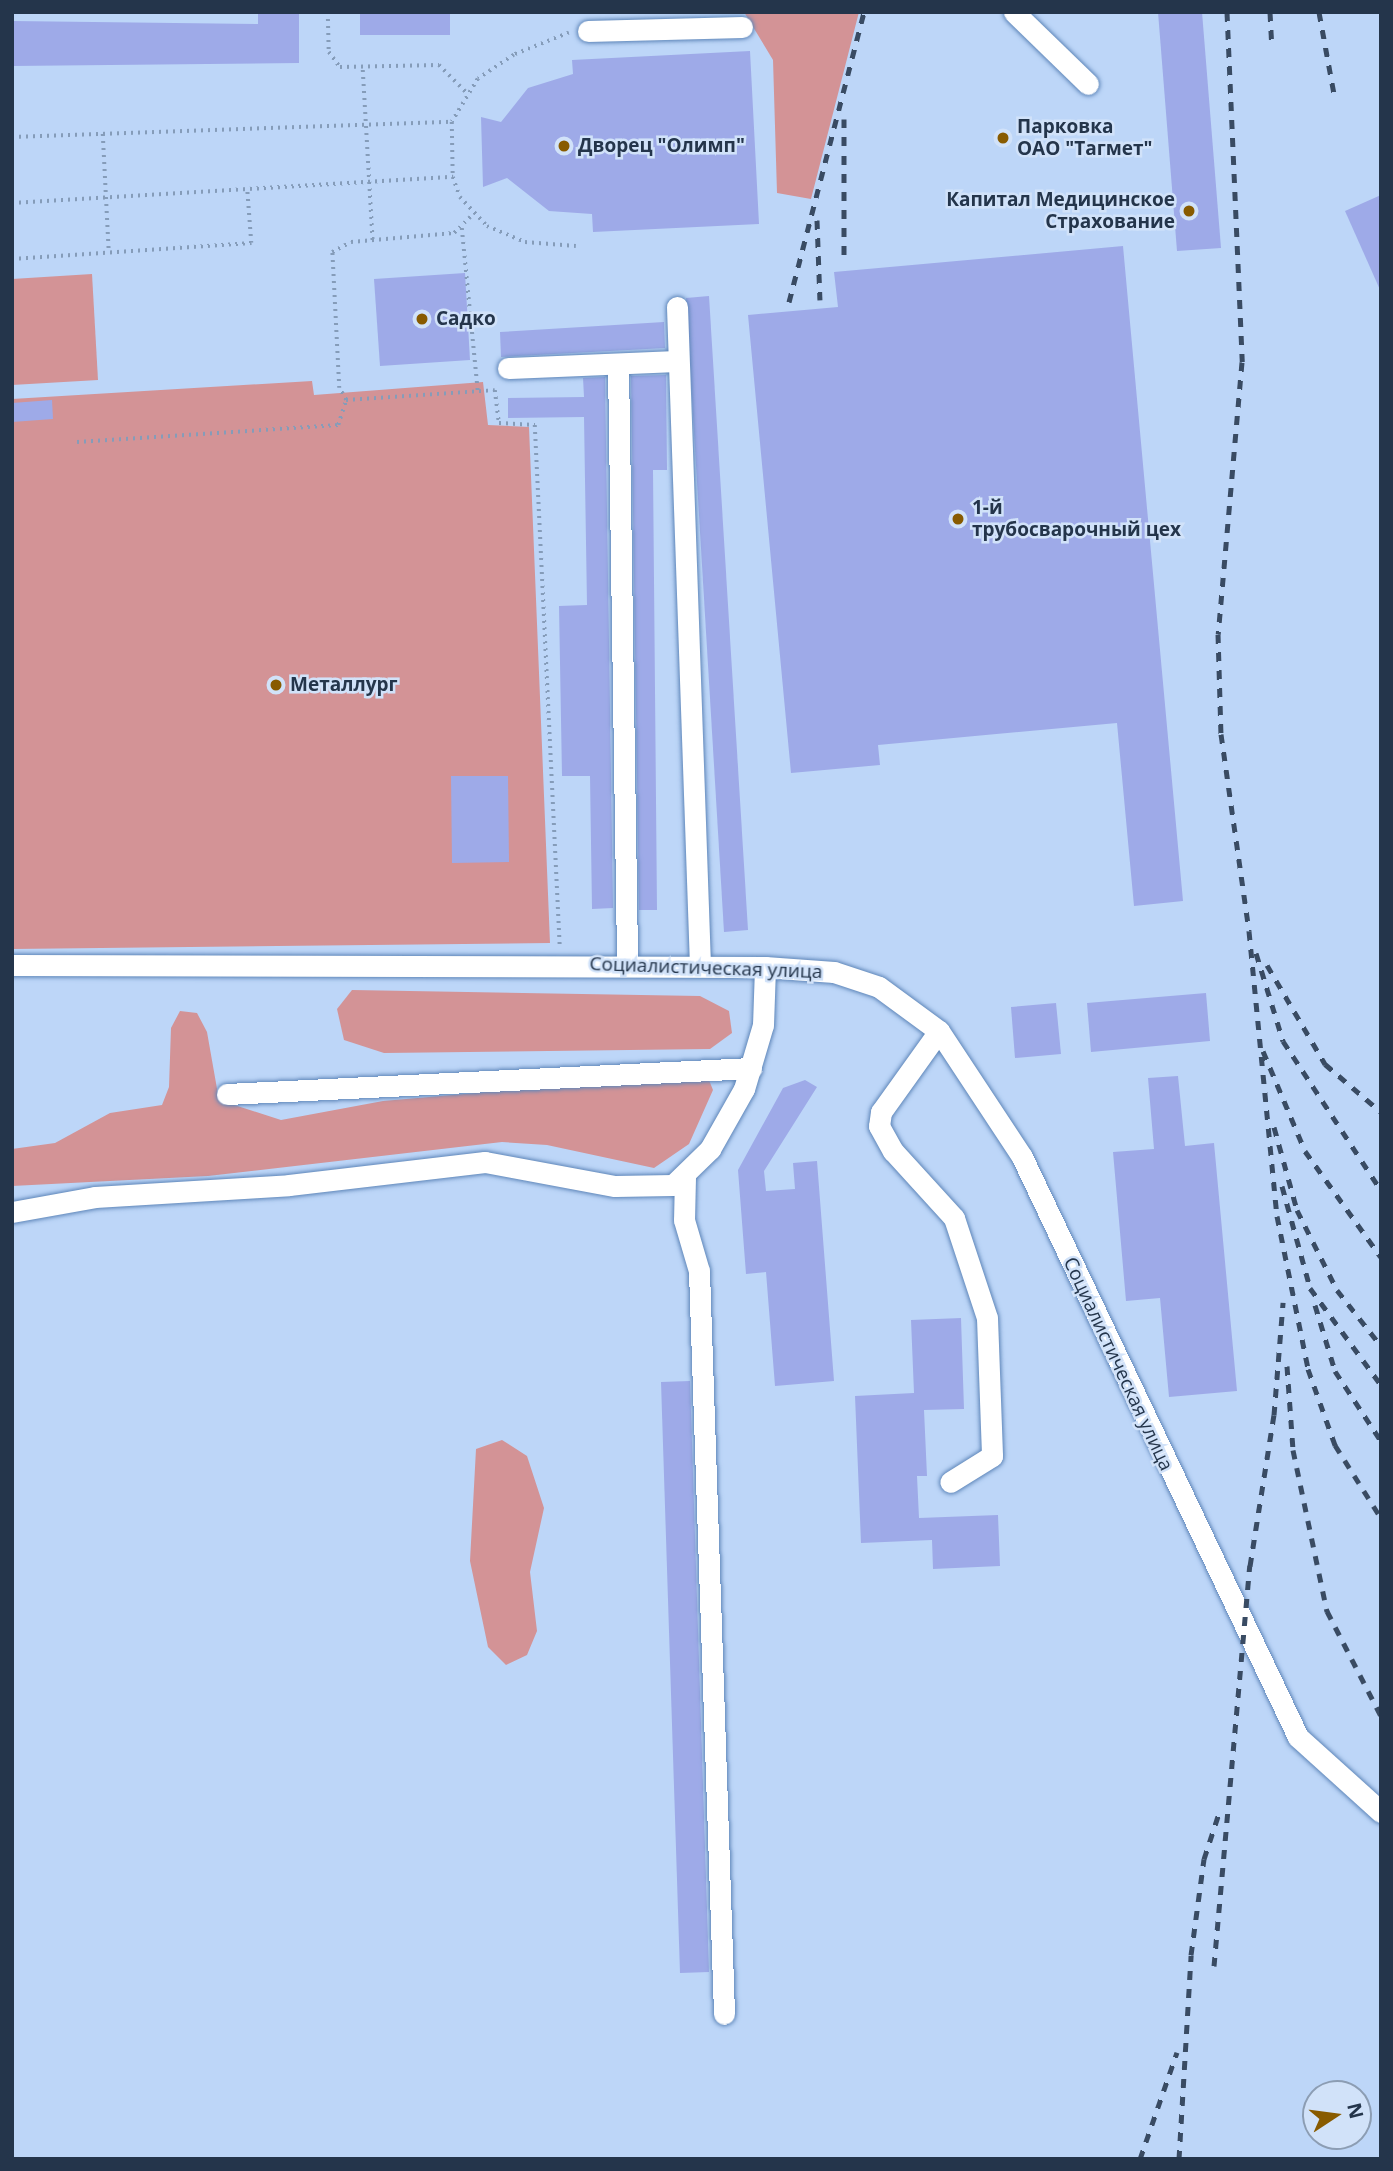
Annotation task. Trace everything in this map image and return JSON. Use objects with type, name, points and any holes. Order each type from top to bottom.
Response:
[{"type":"street","points":[[1014,12],[1088,84]]},
{"type":"street","points":[[588,31],[652,21],[743,27]]},
{"type":"street","points":[[677,307],[700,966]]},
{"type":"street","points":[[508,368],[678,361]]},
{"type":"street","points":[[618,364],[626,960]]},
{"type":"street","name":"Социалистическая улица","points":[[12,965],[561,964],[765,967],[858,977],[939,1031],[1022,1157],[1298,1737],[1381,1812]]},
{"type":"street","points":[[12,1212],[95,1197],[289,1185],[485,1162],[649,1189],[685,1177],[710,1149],[751,1068],[762,1025],[765,967]]},
{"type":"street","points":[[939,1031],[881,1112],[879,1126],[954,1218],[987,1318],[992,1456],[950,1482]]},
{"type":"street","points":[[227,1094],[751,1068]]},
{"type":"street","points":[[685,1177],[684,1220],[699,1271],[724,2014]]},
{"type":"path","points":[[328,12],[332,60],[363,70],[447,66],[467,93]]},
{"type":"path","points":[[576,246],[526,242],[473,214],[453,177],[452,122],[467,93],[514,55],[588,31]]},
{"type":"path","points":[[363,70],[373,242]]},
{"type":"path","points":[[12,137],[452,122]]},
{"type":"path","points":[[103,134],[109,253]]},
{"type":"path","points":[[12,203],[453,177]]},
{"type":"path","points":[[12,259],[251,243],[247,190]]},
{"type":"path","points":[[77,442],[338,425],[346,400],[340,387],[332,252],[373,242],[462,228],[473,214]]},
{"type":"path","points":[[462,228],[478,391]]},
{"type":"path","points":[[346,400],[495,390],[499,423],[535,425],[561,964]]},
{"type":"shaded area","points":[[744,12],[859,12],[811,199],[777,193],[773,60]]},
{"type":"shaded area","points":[[92,274],[98,380],[12,385],[12,279]]},
{"type":"shaded area","name":"Металлург","points":[[312,381],[314,395],[483,382],[488,425],[529,427],[550,943],[12,949],[12,399]]},
{"type":"shaded area","points":[[352,990],[700,996],[729,1011],[732,1033],[710,1049],[384,1053],[344,1040],[337,1009]]},
{"type":"shaded area","points":[[180,1011],[197,1013],[207,1032],[219,1100],[281,1120],[383,1101],[616,1081],[709,1080],[713,1090],[689,1144],[654,1168],[547,1145],[502,1142],[208,1176],[12,1186],[12,1149],[55,1143],[110,1113],[162,1105],[169,1087],[171,1028]]},
{"type":"shaded area","points":[[502,1440],[527,1456],[544,1508],[530,1572],[537,1631],[527,1655],[506,1665],[488,1647],[470,1561],[476,1449]]},
{"type":"building","points":[[258,12],[299,12],[299,63],[12,66],[12,21],[258,24]]},
{"type":"building","points":[[360,12],[450,12],[450,35],[360,35]]},
{"type":"building","points":[[1158,12],[1202,12],[1221,248],[1177,251]]},
{"type":"building","name":"Дворец \"Олимп\"","points":[[750,51],[759,224],[593,232],[592,214],[549,211],[507,178],[483,187],[481,117],[501,122],[528,88],[573,74],[572,60]]},
{"type":"building","points":[[1381,195],[1381,292],[1345,211]]},
{"type":"building","name":"1-й трубосварочный цех","points":[[1123,246],[1183,901],[1134,906],[1117,723],[878,745],[880,765],[791,773],[748,315],[838,307],[834,272]]},
{"type":"building","name":"Садко","points":[[465,273],[470,360],[380,366],[374,279]]},
{"type":"building","points":[[709,296],[748,930],[724,932],[686,298]]},
{"type":"building","points":[[664,322],[665,348],[501,357],[500,332]]},
{"type":"building","points":[[666,375],[667,470],[653,470],[657,910],[639,910],[631,376]]},
{"type":"building","points":[[605,377],[613,908],[592,909],[590,776],[562,776],[559,606],[587,605],[584,417],[508,418],[508,398],[584,397],[583,378]]},
{"type":"building","points":[[52,400],[53,419],[12,422],[12,403]]},
{"type":"building","points":[[451,776],[508,776],[509,862],[452,863]]},
{"type":"building","points":[[1206,993],[1210,1041],[1091,1052],[1087,1003]]},
{"type":"building","points":[[1056,1003],[1061,1054],[1015,1058],[1011,1007]]},
{"type":"building","points":[[1178,1076],[1185,1146],[1214,1143],[1237,1391],[1169,1397],[1160,1298],[1126,1301],[1113,1152],[1154,1149],[1148,1078]]},
{"type":"building","points":[[805,1080],[817,1087],[764,1171],[766,1191],[795,1189],[793,1163],[817,1161],[834,1381],[775,1386],[766,1272],[746,1274],[738,1170],[783,1088]]},
{"type":"building","points":[[961,1318],[964,1409],[924,1410],[927,1476],[917,1476],[919,1518],[998,1515],[1000,1566],[933,1569],[932,1540],[861,1543],[855,1396],[914,1393],[911,1320]]},
{"type":"building","points":[[690,1381],[709,1972],[680,1973],[661,1382]]},
{"type":"railway","points":[[789,302],[864,12]]},
{"type":"railway","points":[[1227,12],[1242,362],[1218,634],[1221,734],[1249,931],[1277,1216],[1308,1369],[1335,1445],[1381,1518]]},
{"type":"railway","points":[[1270,12],[1272,45]]},
{"type":"railway","points":[[1319,12],[1334,94]]},
{"type":"railway","points":[[844,119],[844,259]]},
{"type":"railway","points":[[817,220],[820,300]]},
{"type":"railway","points":[[1256,953],[1283,1041],[1381,1190]]},
{"type":"railway","points":[[1267,965],[1325,1064],[1381,1112]]},
{"type":"railway","points":[[1263,1051],[1305,1151],[1381,1257]]},
{"type":"railway","points":[[1274,1127],[1297,1210],[1337,1290],[1381,1346]]},
{"type":"railway","points":[[1282,1186],[1310,1288],[1381,1385]]},
{"type":"railway","points":[[1214,1966],[1250,1566],[1274,1415],[1283,1302]]},
{"type":"railway","points":[[1315,1305],[1335,1371],[1381,1441]]},
{"type":"railway","points":[[1287,1366],[1293,1450],[1327,1611],[1381,1716]]},
{"type":"railway","points":[[1179,2159],[1191,1955],[1204,1859],[1219,1813]]},
{"type":"railway","points":[[1140,2159],[1177,2052]]},
{"type":"place","name":"Парковка ОАО \"Тагмет\"","points":[[1003,138]]},
{"type":"place","name":"Дворец \"Олимп\"","points":[[564,146]]},
{"type":"place","name":"Капитал Медицинское Страхование","points":[[1189,211]]},
{"type":"place","name":"Садко","points":[[422,319]]},
{"type":"place","name":"1-й трубосварочный цех","points":[[958,519]]},
{"type":"place","name":"Металлург","points":[[276,685]]}]
